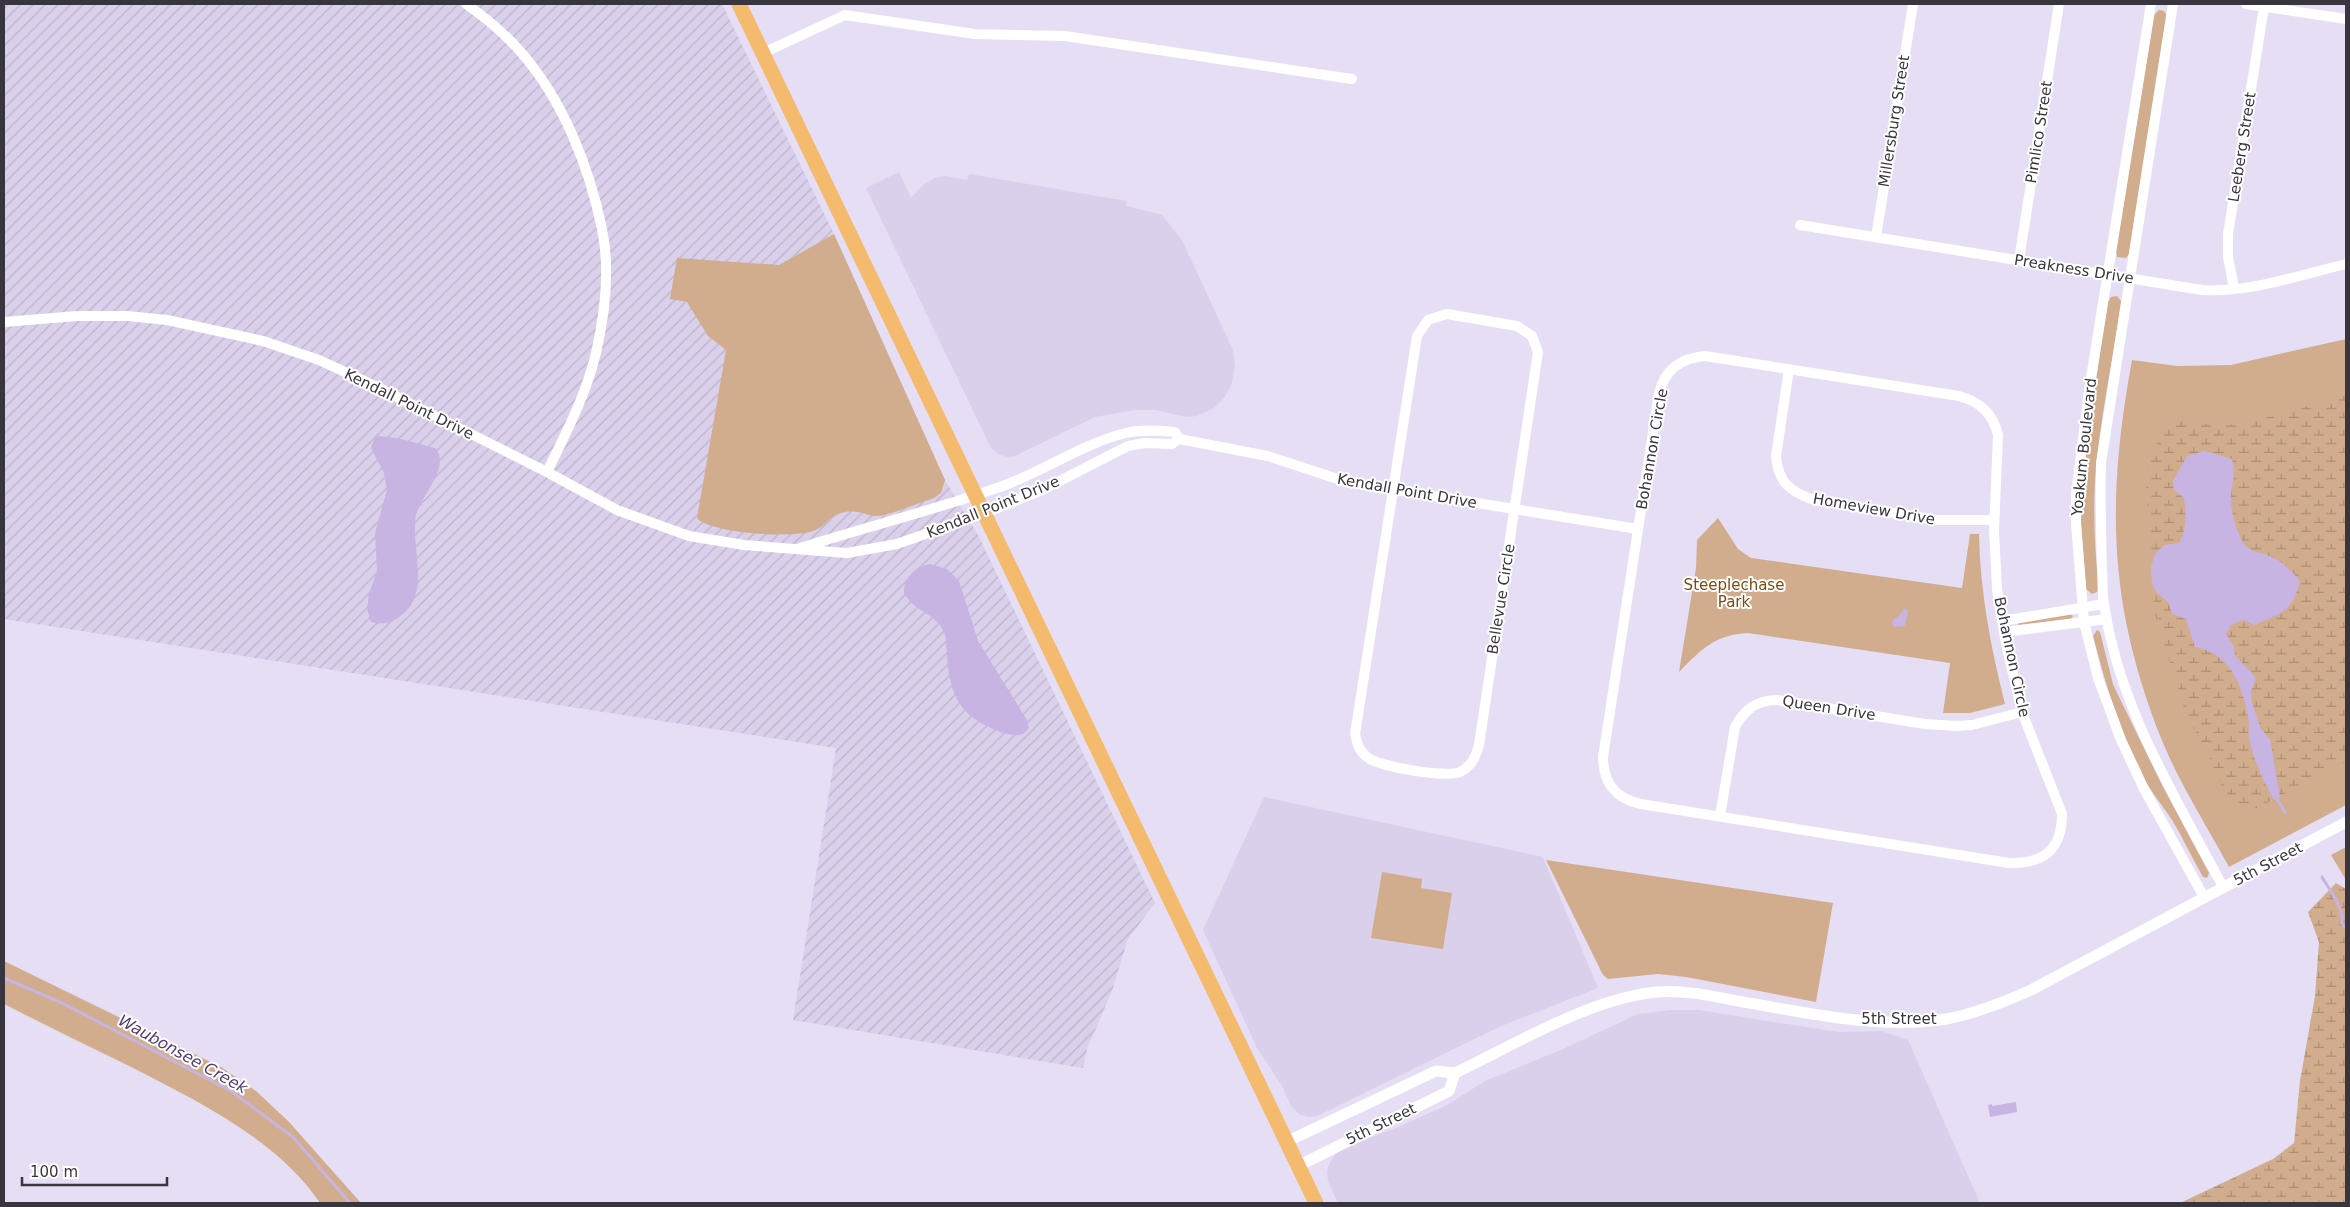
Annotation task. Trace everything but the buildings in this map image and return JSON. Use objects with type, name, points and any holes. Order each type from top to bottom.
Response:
[{"type":"main road","points":[[739,4],[1316,1203]]},
{"type":"street","points":[[466,4],[492,23],[515,46],[545,84],[571,131],[588,180],[602,230],[606,274],[596,353],[580,405],[547,472]]},
{"type":"street","name":"Millersburg Street","points":[[1876,237],[1913,4]]},
{"type":"street","name":"Pimlico Street","points":[[2019,260],[2059,4]]},
{"type":"street","name":"Yoakum Boulevard","points":[[2151,4],[2107,274],[2076,494],[2082,608],[2098,678],[2120,740],[2204,897]]},
{"type":"street","name":"Yoakum Boulevard","points":[[2173,4],[2101,463],[2100,521],[2104,604],[2118,669],[2139,726],[2160,773],[2223,887]]},
{"type":"street","points":[[2246,4],[2346,20]]},
{"type":"street","name":"Leeberg Street","points":[[2234,288],[2228,258],[2228,234],[2264,7]]},
{"type":"street","points":[[763,53],[845,15],[975,34],[1065,36],[1352,79]]},
{"type":"street","name":"Preakness Drive","points":[[1800,225],[2202,290],[2234,288],[2346,264]]},
{"type":"street","name":"Bellevue Circle","points":[[1447,314],[1517,326],[1526,331],[1536,344],[1537,361],[1477,753],[1470,765],[1461,772],[1439,774],[1377,763],[1362,752],[1356,742],[1393,490],[1417,336],[1428,320],[1447,314]]},
{"type":"street","name":"Kendall Point Drive","points":[[4,322],[78,316],[126,316],[167,320],[264,341],[319,360],[547,472],[617,510],[689,536],[744,545],[847,553],[897,544],[985,513],[1040,491],[1128,446],[1145,443],[1172,444],[1179,438]]},
{"type":"street","name":"Bohannon Circle","points":[[1705,356],[1959,396],[1978,404],[1994,420],[1998,435],[1994,520],[2002,621],[2022,712],[2062,814],[2062,826],[2055,845],[2046,856],[2032,862],[2009,863],[1628,801],[1614,792],[1606,777],[1603,757],[1659,393],[1669,371],[1685,360],[1705,356]]},
{"type":"street","name":"Homeview Drive","points":[[1789,369],[1777,466],[1785,483],[1796,494],[1814,500],[1935,520],[1994,520]]},
{"type":"street","name":"Kendall Point Drive","points":[[799,548],[903,519],[1010,484],[1064,458],[1126,433],[1152,431],[1175,432],[1179,438],[1268,456],[1347,482],[1638,529]]},
{"type":"street","points":[[2002,621],[2104,604]]},
{"type":"street","points":[[2004,632],[2107,619]]},
{"type":"street","name":"Queen Drive","points":[[1720,816],[1736,726],[1741,716],[1758,702],[1766,700],[1781,701],[1925,724],[1957,726],[1989,722],[2022,712]]},
{"type":"street","name":"5th Street","points":[[1286,1142],[1436,1071],[1455,1073],[1585,1011],[1627,996],[1660,992],[1698,994],[1834,1018],[1900,1022],[1947,1019],[2029,991],[2346,822]]},
{"type":"street","name":"5th Street","points":[[1298,1166],[1449,1091],[1455,1073]]},
{"type":"shaded area","points":[[4,4],[722,4],[834,234],[945,480],[979,537],[1155,903],[1128,939],[1112,991],[1087,1049],[1083,1068],[793,1020],[836,748],[4,619]]},
{"type":"shaded area","points":[[899,172],[911,198],[924,184],[935,178],[945,176],[967,180],[969,174],[1127,201],[1126,206],[1162,215],[1182,240],[1233,350],[1235,367],[1231,386],[1224,398],[1214,408],[1197,416],[1187,417],[1156,410],[1135,410],[1095,417],[1015,456],[1007,457],[998,454],[991,448],[866,188]]},
{"type":"shaded area","points":[[381,436],[435,448],[439,455],[440,464],[438,472],[416,515],[415,540],[418,581],[416,593],[411,604],[403,614],[392,621],[380,623],[371,622],[367,609],[369,594],[377,571],[375,533],[387,490],[384,473],[371,448],[375,437]]},
{"type":"shaded area","points":[[2205,451],[2232,459],[2234,475],[2231,497],[2232,509],[2235,524],[2244,544],[2250,549],[2272,557],[2289,569],[2300,581],[2293,600],[2279,614],[2254,625],[2244,620],[2232,624],[2226,634],[2233,645],[2235,655],[2256,678],[2251,691],[2252,703],[2261,729],[2270,739],[2280,797],[2274,800],[2253,755],[2244,698],[2234,675],[2218,657],[2208,651],[2195,647],[2186,619],[2172,614],[2169,603],[2157,593],[2152,584],[2151,566],[2156,552],[2165,545],[2179,543],[2185,527],[2184,498],[2174,490],[2173,481],[2187,456]]},
{"type":"shaded area","points":[[930,564],[947,569],[959,581],[978,641],[1027,720],[1029,728],[1023,734],[1005,733],[976,720],[961,706],[956,697],[952,688],[946,640],[941,626],[913,604],[904,593],[904,587],[911,574],[915,570]]},
{"type":"shaded area","points":[[1904,608],[1908,611],[1905,626],[1893,627],[1892,621],[1901,614]]},
{"type":"shaded area","points":[[1264,797],[1543,857],[1598,988],[1499,1027],[1317,1116],[1308,1117],[1299,1114],[1291,1106],[1282,1086],[1257,1048],[1203,930]]},
{"type":"shaded area","points":[[1672,1010],[1698,1010],[1838,1032],[1881,1031],[1908,1040],[1980,1203],[1338,1203],[1328,1181],[1327,1172],[1329,1164],[1335,1155],[1344,1148],[1396,1128],[1447,1105],[1485,1081],[1563,1049],[1638,1014]]},
{"type":"shaded area","points":[[2016,1102],[2017,1112],[1990,1117],[1988,1105]]},
{"type":"green space","points":[[2159,10],[2164,11],[2167,16],[2129,254],[2126,258],[2117,257],[2116,251],[2154,15]]},
{"type":"green space","points":[[834,234],[945,480],[941,493],[934,498],[880,516],[853,511],[845,512],[835,516],[820,528],[806,533],[755,533],[719,528],[705,523],[697,518],[726,350],[708,336],[687,302],[670,299],[677,258],[779,265]]},
{"type":"green space","points":[[2117,296],[2121,301],[2103,414],[2095,482],[2095,535],[2099,588],[2097,592],[2092,594],[2086,589],[2081,523],[2084,458],[2108,302],[2111,297]]},
{"type":"green space","points":[[2346,339],[2346,805],[2229,867],[2186,790],[2163,743],[2131,646],[2122,599],[2117,554],[2116,508],[2118,461],[2132,360],[2177,366],[2231,365]]},
{"type":"green space","points":[[2346,395],[2346,762],[2257,808],[2240,808],[2222,788],[2206,750],[2186,715],[2154,611],[2146,481],[2152,456],[2161,433],[2172,419],[2222,426],[2254,421]]},
{"type":"green space","name":"Steeplechase Park","points":[[1718,518],[1738,549],[1751,558],[1962,588],[1970,534],[1979,534],[1987,620],[2005,704],[1970,713],[1943,713],[1950,663],[1748,633],[1736,634],[1717,640],[1702,650],[1679,672],[1696,568],[1697,540]]},
{"type":"green space","points":[[2070,614],[2073,616],[2071,619],[2018,625],[2019,623]]},
{"type":"green space","points":[[2097,630],[2100,632],[2113,684],[2162,785],[2209,873],[2207,878],[2203,877],[2172,820],[2150,789],[2135,762],[2109,691],[2093,636]]},
{"type":"green space","points":[[2346,847],[2346,880],[2331,855]]},
{"type":"green space","points":[[1546,860],[1833,903],[1816,1002],[1686,977],[1658,974],[1608,979],[1603,975]]},
{"type":"green space","points":[[1382,872],[1422,879],[1421,888],[1452,893],[1443,949],[1371,938]]},
{"type":"green space","points":[[2336,883],[2346,889],[2346,1203],[2180,1203],[2273,1159],[2294,1143],[2300,1081],[2315,996],[2319,942],[2308,912]]},
{"type":"green space","points":[[4,961],[221,1067],[256,1091],[289,1122],[361,1203],[320,1203],[303,1180],[282,1160],[258,1140],[232,1123],[179,1092],[4,1004]]},
{"type":"waterway","points":[[2277,799],[2285,812]]},
{"type":"waterway","points":[[2322,877],[2339,905],[2342,923],[2346,928]]},
{"type":"waterway","name":"Waubonsee Creek","points":[[4,978],[64,1004],[231,1091],[293,1137],[350,1203]]}]
